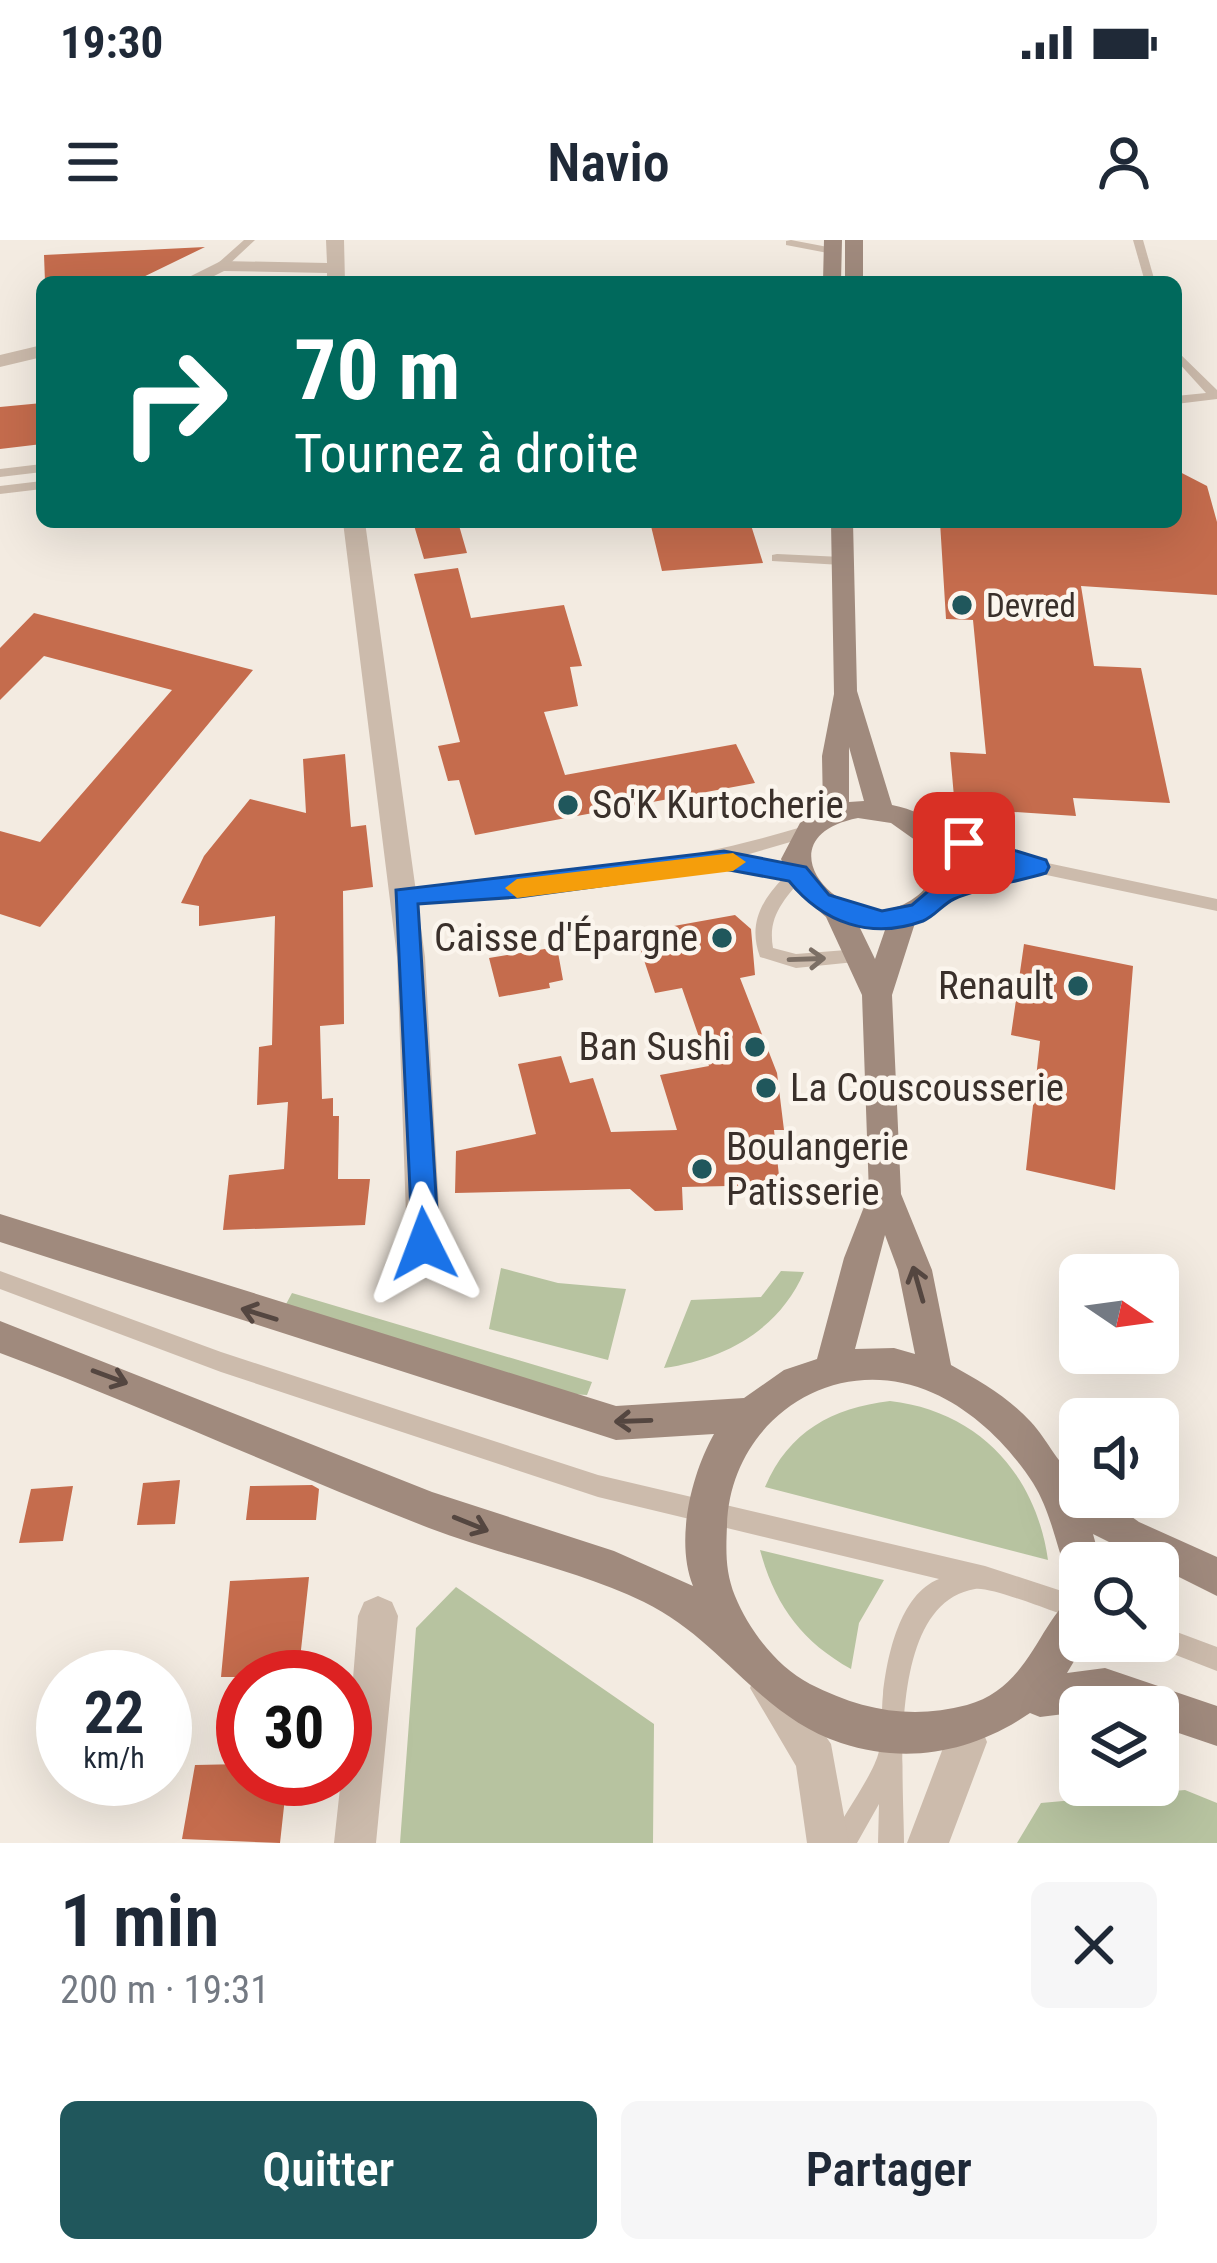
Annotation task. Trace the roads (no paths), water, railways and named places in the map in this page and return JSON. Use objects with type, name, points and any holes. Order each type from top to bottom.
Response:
[{"type":"main road","points":[[854,240],[854,276]]},
{"type":"main road","points":[[832,276],[833,245]]},
{"type":"main road","points":[[836,813],[835,756],[845,691],[842,528]]},
{"type":"main road","points":[[845,691],[880,810]]},
{"type":"main road","points":[[880,810],[928,831],[948,862],[942,893],[903,918],[882,921],[838,912],[820,902],[797,874],[797,844],[805,832],[836,813],[880,810]]},
{"type":"main road","points":[[838,912],[877,995]]},
{"type":"main road","points":[[903,918],[877,995],[885,1194],[915,1270],[930,1328],[935,1377]]},
{"type":"main road","points":[[831,1370],[859,1282],[866,1234],[885,1194]]},
{"type":"main road","points":[[0,1228],[616,1423],[750,1415]]},
{"type":"main road","points":[[0,1337],[115,1378],[495,1534],[640,1576],[678,1594],[727,1632],[770,1688],[828,1730],[896,1749],[966,1742],[1006,1725],[1040,1696],[1062,1662]]},
{"type":"main road","points":[[727,1632],[706,1570],[705,1508],[714,1473],[750,1415],[801,1380],[831,1370],[883,1366],[935,1377],[973,1394],[1008,1420],[1039,1453],[1059,1485]]},
{"type":"main road","points":[[1102,1518],[1126,1535],[1217,1577]]},
{"type":"main road","points":[[1040,1696],[1105,1688],[1217,1726]]},
{"type":"street","points":[[200,276],[221,266],[336,275],[335,240]]},
{"type":"street","points":[[0,361],[36,352]]},
{"type":"street","points":[[355,528],[405,896],[424,1244]]},
{"type":"street","points":[[355,1843],[378,1616]]},
{"type":"street","points":[[770,1688],[816,1759],[828,1843]]},
{"type":"street","points":[[928,1843],[966,1742]]},
{"type":"lane","points":[[221,266],[250,240]]},
{"type":"lane","points":[[1138,240],[1148,276]]},
{"type":"lane","points":[[790,243],[833,245]]},
{"type":"lane","points":[[1182,359],[1216,399]]},
{"type":"lane","points":[[1182,400],[1216,399]]},
{"type":"lane","points":[[0,473],[36,469]]},
{"type":"lane","points":[[0,490],[36,486]]},
{"type":"lane","points":[[777,558],[842,561]]},
{"type":"lane","points":[[928,831],[1037,867],[1217,905]]},
{"type":"lane","points":[[405,896],[519,888],[724,860],[805,832]]},
{"type":"lane","points":[[724,860],[797,874]]},
{"type":"lane","points":[[942,893],[1037,867]]},
{"type":"lane","points":[[797,874],[771,901],[762,920],[766,952],[796,961],[859,956]]},
{"type":"lane","points":[[0,1280],[221,1362],[598,1486],[985,1578],[1059,1604]]},
{"type":"lane","points":[[891,1843],[904,1640],[921,1599],[949,1581],[985,1578]]},
{"type":"lane","points":[[1179,1645],[1217,1659]]},
{"type":"lane","points":[[843,1843],[896,1749]]},
{"type":"place","name":"Devred","points":[[962,605]]},
{"type":"place","name":"So'K Kurtocherie","points":[[568,805]]},
{"type":"place","name":"Caisse d'Épargne","points":[[722,938]]},
{"type":"place","name":"Renault","points":[[1078,986]]},
{"type":"place","name":"Ban Sushi","points":[[755,1047]]},
{"type":"place","name":"La Couscousserie","points":[[766,1088]]},
{"type":"place","name":"Boulangerie Patisserie","points":[[702,1169]]}]
